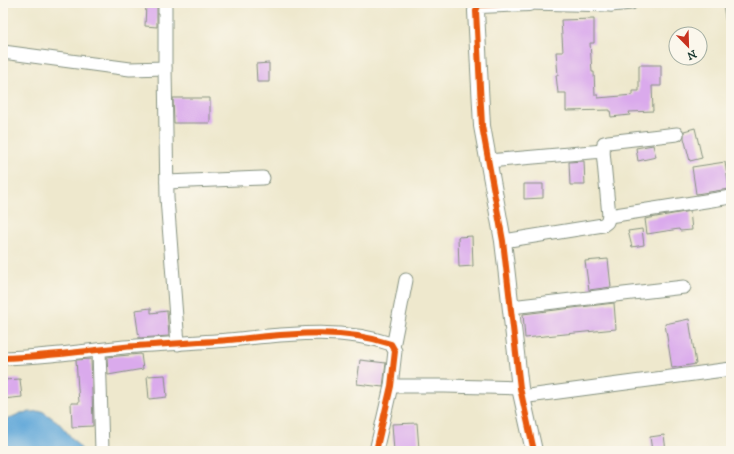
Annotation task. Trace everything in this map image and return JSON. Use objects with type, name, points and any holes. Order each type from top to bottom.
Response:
[{"type":"street","points":[[165,3],[166,182],[178,344]]},
{"type":"street","points":[[534,451],[521,392],[503,241],[482,126],[476,8],[480,5],[529,3],[631,3]]},
{"type":"street","points":[[3,52],[130,69],[165,68]]},
{"type":"street","points":[[503,241],[603,225],[607,222],[609,216],[603,150],[604,143],[677,134]]},
{"type":"street","points":[[488,161],[603,150]]},
{"type":"street","points":[[166,182],[262,178]]},
{"type":"street","points":[[609,216],[731,197]]},
{"type":"street","points":[[376,451],[391,386],[395,351],[393,347],[406,280]]},
{"type":"street","points":[[511,307],[684,287]]},
{"type":"street","points":[[3,358],[22,358],[125,347],[318,333],[360,336],[391,344],[393,347]]},
{"type":"street","points":[[99,350],[102,451]]},
{"type":"street","points":[[391,386],[445,386],[521,392],[731,369]]},
{"type":"lane","points":[[727,3],[731,32]]},
{"type":"water","points":[[42,411],[58,422],[83,451],[3,451],[3,421],[21,413]]},
{"type":"building","points":[[146,4],[157,4],[157,27],[145,26]]},
{"type":"building","points":[[594,19],[594,43],[590,43],[592,72],[594,72],[595,95],[598,95],[598,98],[633,95],[633,91],[639,91],[639,65],[661,65],[661,86],[652,86],[653,111],[629,112],[630,115],[611,117],[610,110],[566,111],[566,93],[558,93],[556,75],[558,75],[556,52],[563,52],[561,20]]},
{"type":"building","points":[[269,63],[269,82],[257,82],[256,64]]},
{"type":"building","points":[[173,98],[210,98],[210,123],[174,123]]},
{"type":"building","points":[[695,128],[702,158],[690,161],[684,138],[684,131]]},
{"type":"building","points":[[653,145],[656,157],[638,161],[636,148]]},
{"type":"building","points":[[584,161],[585,185],[570,185],[569,162]]},
{"type":"building","points":[[725,162],[729,189],[696,194],[692,167]]},
{"type":"building","points":[[524,184],[543,184],[543,198],[524,199]]},
{"type":"building","points":[[690,211],[692,230],[680,231],[679,229],[647,234],[645,219]]},
{"type":"building","points":[[642,229],[644,245],[632,247],[628,231]]},
{"type":"building","points":[[472,236],[473,266],[459,267],[458,237]]},
{"type":"building","points":[[608,259],[611,287],[589,290],[585,261]]},
{"type":"building","points":[[614,303],[616,329],[525,338],[523,314]]},
{"type":"building","points":[[151,308],[151,313],[167,311],[169,336],[139,338],[135,310]]},
{"type":"building","points":[[689,319],[696,364],[672,368],[665,324]]},
{"type":"building","points":[[141,354],[143,369],[108,375],[107,357]]},
{"type":"building","points":[[91,359],[93,426],[72,427],[71,403],[79,403],[76,360]]},
{"type":"building","points":[[360,360],[386,363],[383,387],[357,384]]},
{"type":"building","points":[[165,375],[167,397],[149,399],[147,376]]},
{"type":"building","points":[[20,379],[22,397],[3,399],[3,380]]},
{"type":"building","points":[[417,423],[419,449],[394,451],[392,424]]},
{"type":"building","points":[[664,435],[666,451],[652,451],[650,437]]},
{"type":"cycle path","points":[[529,3],[480,5],[476,11],[482,126],[503,241],[520,388],[534,451]]},
{"type":"cycle path","points":[[3,358],[289,334],[310,333],[351,335],[371,338],[391,344],[395,351],[391,386],[376,451]]}]
